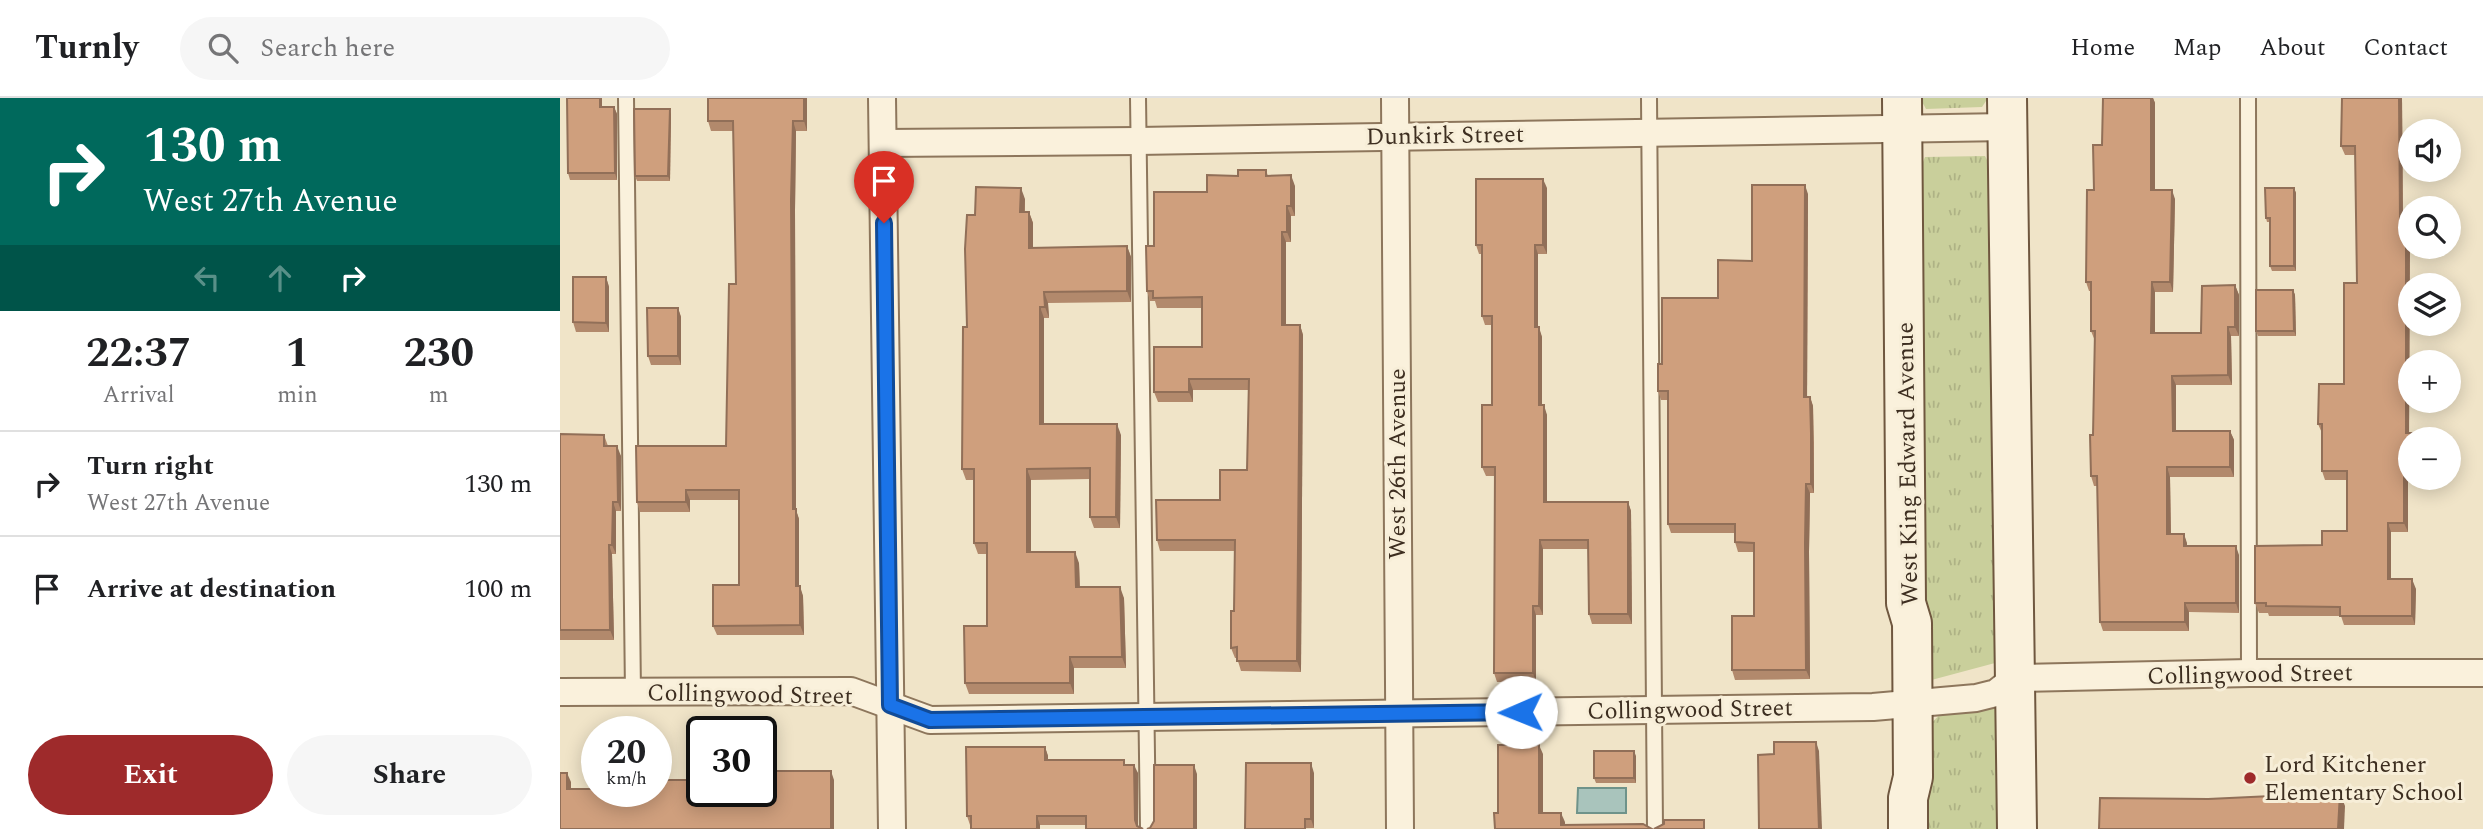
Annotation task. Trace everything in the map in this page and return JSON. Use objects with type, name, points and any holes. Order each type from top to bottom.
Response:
[{"type":"main road","points":[[2007,112],[2017,829]]},
{"type":"main road","name":"West King Edward Avenue","points":[[1902,113],[1906,603],[1912,623],[1913,705],[1913,776],[1908,799],[1908,829]]},
{"type":"street","points":[[882,98],[892,829]]},
{"type":"street","name":"West 26th Avenue","points":[[1395,98],[1400,829]]},
{"type":"street","name":"Dunkirk Street","points":[[883,143],[1649,132],[1902,113],[2007,112]]},
{"type":"street","name":"Collingwood Street","points":[[560,692],[851,691],[930,720],[1913,705],[1996,693],[2015,678],[2249,673],[2483,673]]},
{"type":"lane","points":[[626,98],[633,693]]},
{"type":"lane","points":[[1138,98],[1147,829]]},
{"type":"lane","points":[[1649,98],[1656,829]]},
{"type":"lane","points":[[2248,98],[2249,673]]},
{"type":"green space","points":[[1920,98],[1988,98],[1982,107],[1926,109]]},
{"type":"green space","points":[[1985,156],[1990,166],[1995,663],[1924,682],[1921,167],[1925,157]]},
{"type":"green space","points":[[1997,706],[1999,829],[1926,829],[1928,727],[1941,713]]},
{"type":"water","points":[[1578,788],[1626,788],[1626,813],[1577,813]]},
{"type":"building","points":[[567,98],[600,98],[600,107],[614,107],[615,173],[568,173]]},
{"type":"building","points":[[708,98],[804,98],[804,121],[793,121],[791,200],[793,509],[796,509],[796,586],[800,586],[800,625],[713,626],[713,585],[739,585],[739,490],[686,490],[686,502],[637,502],[636,446],[726,446],[729,284],[736,284],[733,121],[708,121]]},
{"type":"building","points":[[2103,98],[2151,98],[2151,190],[2172,190],[2170,282],[2152,282],[2151,333],[2201,333],[2202,286],[2235,285],[2235,327],[2228,327],[2228,375],[2172,376],[2173,431],[2230,431],[2230,467],[2167,467],[2167,534],[2184,534],[2184,546],[2236,546],[2236,603],[2185,603],[2185,622],[2100,622],[2097,476],[2091,476],[2090,435],[2093,435],[2095,331],[2091,331],[2091,282],[2086,282],[2087,190],[2094,190],[2093,145],[2102,145]]},
{"type":"building","points":[[2342,98],[2399,98],[2398,259],[2406,259],[2406,273],[2398,273],[2398,336],[2406,336],[2406,350],[2398,350],[2398,413],[2406,413],[2406,427],[2398,427],[2398,490],[2404,490],[2404,523],[2388,523],[2388,579],[2412,579],[2412,616],[2340,616],[2340,607],[2266,606],[2266,603],[2255,603],[2255,546],[2322,545],[2322,531],[2347,531],[2347,471],[2322,471],[2322,424],[2318,424],[2319,384],[2344,384],[2344,283],[2357,283],[2355,146],[2341,146]]},
{"type":"building","points":[[634,109],[670,109],[668,176],[635,176]]},
{"type":"building","points":[[1238,170],[1266,170],[1266,176],[1291,175],[1291,206],[1287,206],[1287,232],[1282,232],[1282,325],[1300,325],[1297,661],[1237,661],[1237,647],[1231,648],[1235,540],[1157,540],[1156,500],[1220,500],[1220,470],[1247,470],[1249,379],[1189,379],[1189,392],[1154,392],[1154,347],[1202,347],[1202,297],[1153,298],[1153,291],[1147,291],[1146,246],[1154,246],[1154,192],[1207,192],[1207,175],[1238,176]]},
{"type":"building","points":[[1476,179],[1543,179],[1543,245],[1535,245],[1535,327],[1539,327],[1539,405],[1544,405],[1544,502],[1628,502],[1628,614],[1589,614],[1588,540],[1540,540],[1539,606],[1533,606],[1533,673],[1494,673],[1495,467],[1482,467],[1482,405],[1492,405],[1492,316],[1482,316],[1482,245],[1476,245]]},
{"type":"building","points":[[1752,185],[1805,185],[1804,397],[1810,397],[1811,433],[1811,484],[1806,484],[1806,670],[1732,670],[1732,616],[1754,616],[1754,543],[1735,542],[1735,524],[1668,524],[1668,391],[1658,391],[1658,364],[1662,364],[1662,298],[1718,298],[1718,260],[1752,261]]},
{"type":"building","points":[[976,187],[1021,188],[1020,212],[1029,212],[1029,248],[1127,246],[1127,291],[1044,292],[1045,307],[1040,307],[1040,424],[1117,424],[1116,517],[1090,517],[1090,468],[1027,469],[1027,552],[1075,552],[1076,587],[1120,587],[1122,657],[1070,657],[1070,683],[965,683],[964,626],[987,626],[987,543],[974,543],[974,469],[962,469],[963,327],[967,327],[965,249],[967,215],[975,215]]},
{"type":"building","points":[[2265,188],[2294,188],[2294,266],[2270,266],[2270,218],[2266,218]]},
{"type":"building","points":[[573,277],[606,277],[606,323],[573,322]]},
{"type":"building","points":[[2256,290],[2293,290],[2294,331],[2256,331]]},
{"type":"building","points":[[647,308],[678,308],[678,356],[648,356]]},
{"type":"building","points":[[560,434],[604,435],[604,446],[617,446],[618,502],[613,502],[612,545],[609,545],[610,630],[560,630]]},
{"type":"building","points":[[1774,742],[1816,742],[1819,829],[1759,829],[1758,755],[1774,754]]},
{"type":"building","points":[[1498,745],[1539,745],[1539,813],[1561,813],[1561,825],[1643,824],[1652,829],[1495,829],[1494,813],[1498,813]]},
{"type":"building","points":[[966,747],[1045,747],[1045,760],[1124,760],[1124,765],[1134,765],[1135,820],[1137,826],[1143,829],[1086,829],[1086,816],[1037,816],[1037,829],[971,829],[971,816],[967,816]]},
{"type":"building","points":[[1594,751],[1634,751],[1634,778],[1594,778]]},
{"type":"building","points":[[1246,763],[1311,763],[1311,819],[1305,819],[1305,829],[1245,829]]},
{"type":"building","points":[[1154,765],[1194,765],[1194,829],[1147,829],[1154,821]]},
{"type":"building","points":[[777,771],[831,771],[831,829],[560,829],[560,773],[567,773],[567,789],[581,789],[581,807],[672,807],[672,780],[686,780],[686,807],[777,807]]},
{"type":"building","points":[[2340,793],[2338,829],[2099,829],[2100,798],[2208,799]]},
{"type":"building","points":[[1664,820],[1704,820],[1704,829],[1654,829],[1664,824]]},
{"type":"place","name":"Lord Kitchener Elementary School","points":[[2250,778]]},
{"type":"route","points":[[884,223],[890,705],[930,720],[1521,712]]}]
